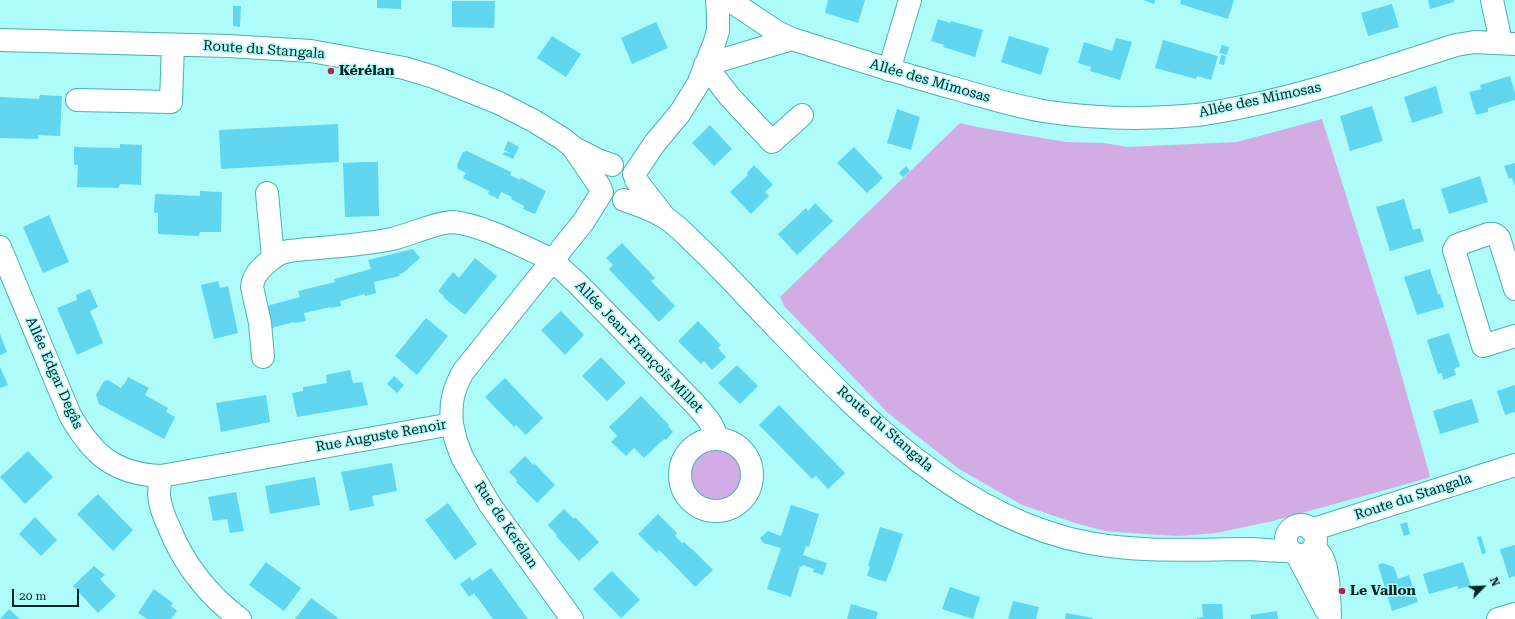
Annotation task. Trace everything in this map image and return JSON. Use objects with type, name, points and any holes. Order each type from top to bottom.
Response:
[{"type":"street","points":[[611,195],[599,182],[603,171],[625,171],[655,143],[690,100],[698,84],[718,31],[717,0]]},
{"type":"street","name":"Allée des Mimosas","points":[[729,0],[777,32],[792,39],[889,70],[967,92],[1043,110],[1076,115],[1159,117],[1198,114],[1238,108],[1306,92],[1456,44],[1475,42],[1508,43]]},
{"type":"street","points":[[889,70],[910,0]]},
{"type":"street","points":[[1492,0],[1508,43]]},
{"type":"street","points":[[705,65],[792,39]]},
{"type":"street","name":"Route du Stangala","points":[[0,40],[311,51],[404,68],[434,77],[499,103],[534,121],[563,139],[574,148],[611,195],[643,206],[665,217]]},
{"type":"street","points":[[77,100],[171,102],[174,45]]},
{"type":"street","points":[[705,65],[730,97],[772,142],[802,115]]},
{"type":"street","name":"Route du Stangala","points":[[574,148],[625,171],[665,217],[705,253],[837,389],[883,432],[930,470],[956,489],[983,504],[1030,525],[1055,534],[1093,544],[1147,550],[1184,551],[1253,549],[1302,543],[1378,509],[1515,465]]},
{"type":"street","name":"Rue Auguste Renoir","points":[[160,476],[452,424],[452,400],[456,386],[463,372],[584,221],[607,209],[611,195],[630,197],[634,192],[625,171]]},
{"type":"street","points":[[263,357],[260,323],[252,287],[253,281],[263,266],[272,258],[268,193]]},
{"type":"street","name":"Allée Jean-François Millet","points":[[272,258],[289,251],[380,241],[399,237],[443,223],[452,222],[476,227],[538,253],[553,261],[578,284],[693,402],[711,422],[717,438]]},
{"type":"street","points":[[1515,289],[1499,238],[1496,235],[1493,233],[1488,234],[1457,245],[1454,250],[1483,346],[1515,336]]},
{"type":"street","name":"Allée Edgar Degâs","points":[[0,246],[70,415],[80,432],[91,446],[111,464],[122,469],[148,476],[160,476]]},
{"type":"street","name":"Rue de Kerélan","points":[[452,424],[462,457],[490,505],[572,619]]},
{"type":"street","points":[[160,476],[159,495],[161,508],[176,545],[202,585],[222,605],[240,619]]},
{"type":"street","points":[[1302,543],[1330,618]]},
{"type":"street","points":[[1498,619],[1515,614]]},
{"type":"shaded area","points":[[1322,119],[1391,338],[1430,476],[1428,478],[1273,521],[1216,533],[1179,536],[1144,534],[1105,531],[1075,523],[1022,505],[959,469],[888,413],[784,306],[780,297],[960,123],[1066,142],[1104,143],[1127,147],[1237,142]]},
{"type":"shaded area","points":[[711,448],[721,448],[731,452],[739,460],[743,470],[743,480],[739,490],[731,498],[721,502],[711,502],[701,498],[693,490],[689,480],[689,470],[693,460],[701,452]]},
{"type":"building","points":[[377,0],[401,0],[401,9],[377,8]]},
{"type":"building","points":[[828,0],[865,0],[858,23],[825,13]]},
{"type":"building","points":[[1143,0],[1155,0],[1154,4]]},
{"type":"building","points":[[1181,0],[1234,0],[1228,19],[1180,4]]},
{"type":"building","points":[[1428,0],[1454,0],[1454,2],[1430,9]]},
{"type":"building","points":[[452,1],[495,1],[494,28],[452,27]]},
{"type":"building","points":[[1392,4],[1399,27],[1368,36],[1361,13]]},
{"type":"building","points":[[233,6],[241,6],[240,27],[233,26]]},
{"type":"building","points":[[938,19],[983,30],[975,57],[943,47],[944,45],[931,41]]},
{"type":"building","points":[[656,22],[668,48],[632,64],[621,38]]},
{"type":"building","points":[[552,36],[581,54],[566,77],[537,58]]},
{"type":"building","points":[[1009,36],[1049,48],[1041,75],[1001,62]]},
{"type":"building","points":[[1116,38],[1132,42],[1120,80],[1090,71],[1091,67],[1078,63],[1084,42],[1112,51]]},
{"type":"building","points":[[1163,40],[1218,56],[1211,80],[1197,76],[1196,79],[1155,68]]},
{"type":"building","points":[[1222,45],[1229,47],[1227,55],[1219,53]]},
{"type":"building","points":[[1221,55],[1226,56],[1224,65],[1219,64]]},
{"type":"building","points":[[1510,76],[1515,93],[1515,100],[1488,108],[1488,112],[1476,115],[1469,92],[1481,89],[1480,85]]},
{"type":"building","points":[[1436,86],[1443,113],[1412,123],[1404,97]]},
{"type":"building","points":[[40,95],[62,96],[60,136],[38,135],[38,139],[0,138],[0,97],[39,99]]},
{"type":"building","points":[[1372,106],[1383,141],[1350,151],[1340,116]]},
{"type":"building","points":[[897,109],[920,117],[911,150],[887,143]]},
{"type":"building","points":[[338,124],[339,162],[221,169],[219,130]]},
{"type":"building","points":[[710,125],[732,149],[714,166],[692,143]]},
{"type":"building","points":[[508,141],[519,147],[513,159],[502,154],[505,152],[512,154],[504,150]]},
{"type":"building","points":[[120,144],[142,145],[141,185],[120,184],[119,188],[77,187],[78,165],[74,165],[74,147],[120,148]]},
{"type":"building","points":[[854,147],[883,178],[867,193],[837,163]]},
{"type":"building","points":[[467,151],[511,172],[510,175],[520,180],[521,178],[546,191],[535,214],[523,209],[524,206],[511,199],[512,197],[501,192],[498,199],[488,194],[489,191],[463,178],[466,173],[458,169],[457,165],[463,152]]},
{"type":"building","points":[[378,162],[379,216],[345,217],[343,163]]},
{"type":"building","points":[[1515,163],[1515,186],[1512,178],[1509,179],[1504,166]]},
{"type":"building","points":[[754,165],[773,185],[765,192],[769,196],[751,214],[730,192],[748,175],[747,173]]},
{"type":"building","points":[[906,166],[910,171],[903,177],[899,173]]},
{"type":"building","points":[[1480,176],[1488,202],[1449,214],[1441,189]]},
{"type":"building","points":[[200,191],[222,192],[221,232],[200,232],[199,236],[158,234],[158,213],[154,213],[155,194],[200,196]]},
{"type":"building","points":[[1404,199],[1413,230],[1420,228],[1424,241],[1390,251],[1376,207]]},
{"type":"building","points":[[815,203],[833,221],[797,255],[778,234],[806,208],[808,211]]},
{"type":"building","points":[[49,215],[69,262],[43,273],[23,227]]},
{"type":"building","points":[[622,243],[655,278],[651,281],[675,306],[659,322],[609,269],[613,265],[606,258]]},
{"type":"building","points":[[413,249],[420,258],[403,273],[399,274],[400,276],[374,282],[376,293],[365,296],[365,294],[340,301],[341,306],[304,313],[306,321],[294,322],[268,329],[263,307],[300,297],[298,291],[335,282],[334,279],[371,269],[368,260]]},
{"type":"building","points":[[475,258],[497,276],[465,315],[438,291],[453,272],[459,278]]},
{"type":"building","points":[[1430,269],[1444,307],[1417,315],[1404,277]]},
{"type":"building","points":[[218,281],[220,288],[228,286],[238,333],[214,339],[201,285]]},
{"type":"building","points":[[90,289],[98,307],[90,311],[103,343],[77,355],[57,308],[77,300],[76,295]]},
{"type":"building","points":[[561,311],[584,335],[565,355],[541,330]]},
{"type":"building","points":[[426,318],[448,336],[417,375],[395,356]]},
{"type":"building","points":[[698,321],[721,345],[718,348],[726,357],[712,370],[704,361],[701,364],[678,341]]},
{"type":"building","points":[[1449,333],[1460,366],[1454,369],[1456,375],[1443,380],[1442,373],[1438,374],[1427,340]]},
{"type":"building","points":[[0,334],[7,352],[0,355]]},
{"type":"building","points":[[601,357],[626,383],[607,401],[582,376]]},
{"type":"building","points":[[737,365],[758,386],[740,404],[718,383]]},
{"type":"building","points":[[0,367],[8,385],[0,388]]},
{"type":"building","points":[[350,370],[353,383],[362,382],[368,405],[297,417],[292,393],[303,391],[303,387],[327,383],[326,375]]},
{"type":"building","points":[[394,376],[404,385],[397,393],[387,384]]},
{"type":"building","points":[[128,377],[149,388],[145,395],[168,408],[166,412],[175,417],[164,439],[99,404],[96,395],[104,381],[108,380],[121,388]]},
{"type":"building","points":[[505,378],[543,418],[526,435],[516,425],[514,427],[485,397]]},
{"type":"building","points":[[1515,385],[1515,412],[1505,415],[1497,391]]},
{"type":"building","points":[[266,395],[270,422],[221,432],[216,403]]},
{"type":"building","points":[[641,396],[669,425],[668,426],[673,432],[666,440],[664,439],[644,458],[634,448],[626,456],[611,442],[617,436],[609,427]]},
{"type":"building","points":[[1472,399],[1479,422],[1440,434],[1433,411]]},
{"type":"building","points":[[779,405],[845,473],[828,489],[816,476],[812,479],[759,425]]},
{"type":"building","points":[[28,451],[53,477],[25,504],[0,477]]},
{"type":"building","points":[[525,456],[533,465],[534,463],[555,485],[537,503],[516,482],[517,480],[509,472]]},
{"type":"building","points":[[392,463],[397,491],[372,496],[374,506],[350,511],[341,472]]},
{"type":"building","points":[[315,477],[320,505],[270,514],[265,486]]},
{"type":"building","points":[[236,492],[244,531],[230,533],[227,519],[213,521],[208,497]]},
{"type":"building","points":[[98,494],[133,530],[113,551],[77,514]]},
{"type":"building","points":[[448,503],[477,544],[455,560],[425,520]]},
{"type":"building","points":[[791,505],[819,514],[809,547],[806,546],[803,555],[827,563],[823,575],[813,572],[814,569],[803,565],[802,567],[800,566],[791,597],[767,589],[781,548],[763,543],[760,538],[768,531],[781,536]]},
{"type":"building","points":[[564,509],[574,519],[575,517],[599,542],[579,561],[548,525]]},
{"type":"building","points":[[658,514],[677,533],[675,536],[682,543],[684,542],[691,548],[713,570],[695,587],[659,550],[657,553],[638,534]]},
{"type":"building","points":[[35,517],[57,540],[41,556],[19,534]]},
{"type":"building","points":[[1407,522],[1410,534],[1404,536],[1400,524]]},
{"type":"building","points":[[880,527],[903,534],[886,582],[867,576],[870,566],[868,566]]},
{"type":"building","points":[[1481,536],[1486,553],[1482,554],[1477,537]]},
{"type":"building","points":[[1515,545],[1515,576],[1509,578],[1500,549]]},
{"type":"building","points":[[266,562],[301,588],[284,611],[249,585]]},
{"type":"building","points":[[1463,562],[1471,586],[1458,589],[1458,586],[1429,594],[1423,574]]},
{"type":"building","points":[[1382,563],[1394,567],[1398,579],[1409,575],[1418,602],[1392,611],[1378,565]]},
{"type":"building","points":[[94,566],[105,575],[100,579],[116,596],[98,613],[73,586]]},
{"type":"building","points":[[491,568],[528,619],[493,619],[474,593],[469,597],[460,584],[470,577],[472,581]]},
{"type":"building","points":[[612,571],[640,600],[621,618],[593,589]]},
{"type":"building","points":[[950,587],[980,597],[973,619],[942,609]]},
{"type":"building","points":[[154,589],[173,603],[171,606],[177,611],[171,619],[147,619],[138,613]]},
{"type":"building","points":[[311,598],[338,618],[295,619]]},
{"type":"building","points":[[1013,601],[1039,607],[1036,619],[1008,619]]},
{"type":"building","points":[[851,604],[878,612],[876,619],[847,619]]},
{"type":"building","points":[[1202,604],[1222,604],[1223,619],[1197,619],[1203,617]]},
{"type":"building","points":[[9,609],[20,619],[0,619]]},
{"type":"building","points":[[1277,611],[1278,619],[1251,619],[1251,615]]},
{"type":"building","points":[[1066,613],[1093,618],[1065,619]]},
{"type":"place","name":"Kérélan","points":[[331,71]]},
{"type":"place","name":"Le Vallon","points":[[1342,591]]}]
